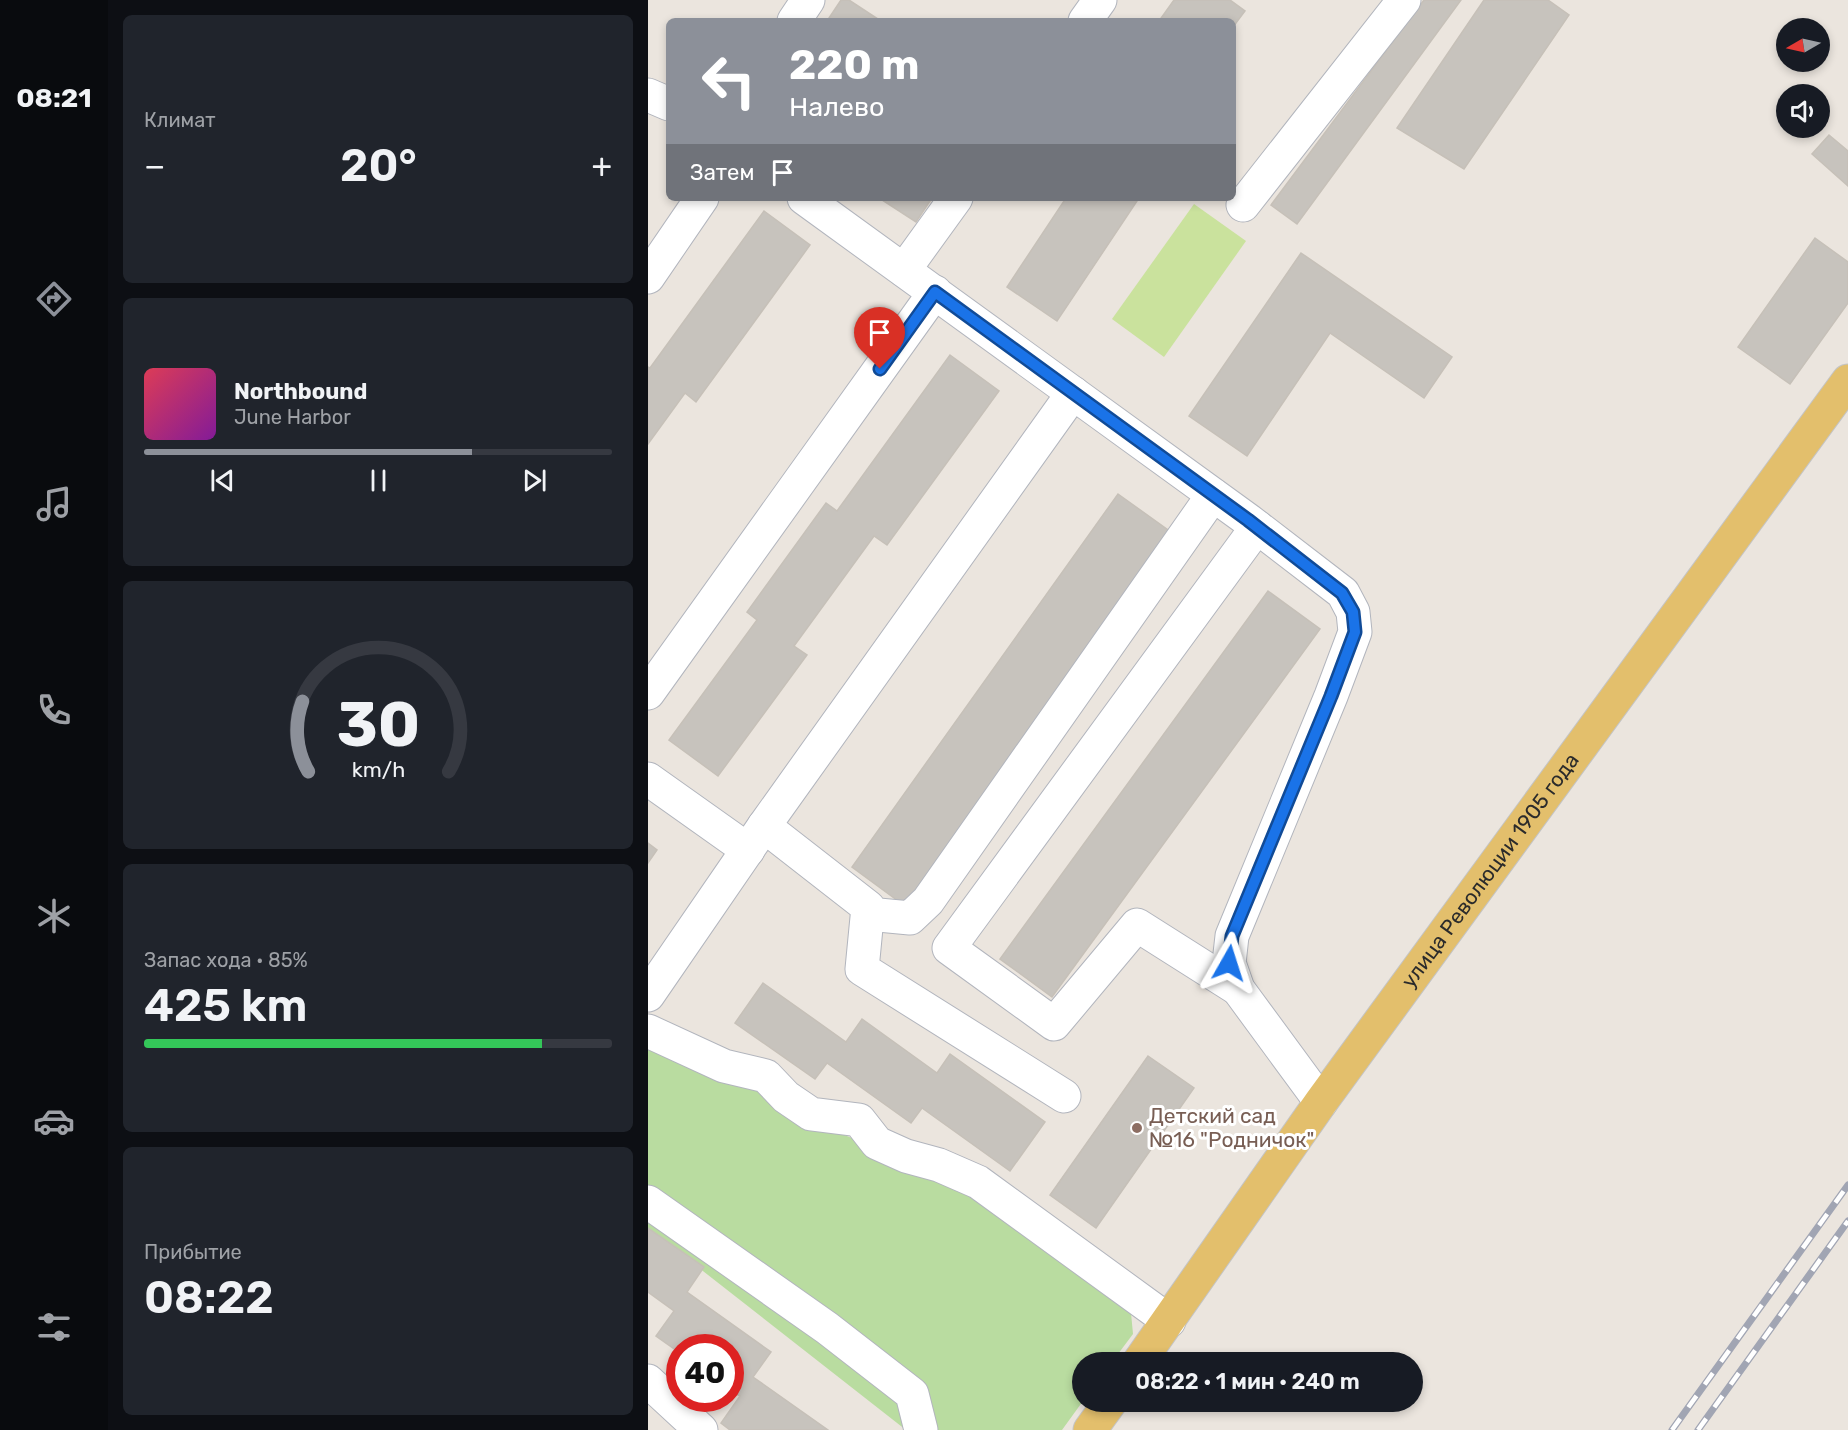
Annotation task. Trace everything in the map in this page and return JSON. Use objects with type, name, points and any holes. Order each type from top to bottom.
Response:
[{"type":"main road","name":"улица Революции 1905 года","points":[[1146,1352],[1322,1102],[1848,381]]},
{"type":"main road","points":[[1090,1430],[1103,1412]]},
{"type":"street","points":[[796,18],[808,0]]},
{"type":"street","points":[[1086,18],[1100,0]]},
{"type":"street","points":[[1243,205],[1404,0]]},
{"type":"street","points":[[648,95],[666,103]]},
{"type":"street","points":[[648,277],[700,201]]},
{"type":"street","points":[[813,201],[904,270],[1257,527],[1342,593],[1353,612],[1355,632],[1232,936],[1229,963],[1238,989],[1322,1102]]},
{"type":"street","points":[[904,270],[954,201]]},
{"type":"street","points":[[648,693],[935,292]]},
{"type":"street","points":[[648,995],[756,838],[1073,393]]},
{"type":"street","points":[[868,914],[910,918],[928,901],[1214,495]]},
{"type":"street","points":[[1238,989],[1137,925],[1054,1024],[949,948],[1257,527]]},
{"type":"street","points":[[648,779],[756,838],[868,907],[862,969],[1064,1096]]},
{"type":"street","points":[[648,1031],[724,1066],[766,1076],[786,1097],[811,1114],[859,1120],[878,1143],[906,1156],[939,1165],[978,1182],[1169,1321]]},
{"type":"street","points":[[648,1202],[827,1328],[912,1394],[921,1430]]},
{"type":"street","points":[[648,1380],[701,1430]]},
{"type":"green space","points":[[1194,204],[1246,241],[1164,357],[1112,319]]},
{"type":"green space","points":[[648,1042],[755,1089],[804,1119],[955,1179],[1131,1313],[1133,1334],[1120,1352],[1072,1352],[1072,1412],[1075,1412],[1062,1430],[906,1430],[648,1228]]},
{"type":"building","points":[[841,0],[849,0],[876,18],[829,18]]},
{"type":"building","points":[[1174,0],[1230,0],[1245,11],[1236,23],[1236,18],[1161,18]]},
{"type":"building","points":[[1424,0],[1461,0],[1297,224],[1271,205]]},
{"type":"building","points":[[1484,0],[1548,0],[1569,15],[1464,169],[1397,128]]},
{"type":"building","points":[[1830,136],[1848,151],[1848,186],[1812,154]]},
{"type":"building","points":[[884,201],[930,201],[916,222]]},
{"type":"building","points":[[1064,201],[1137,201],[1057,321],[1007,287]]},
{"type":"building","points":[[764,211],[810,245],[696,402],[685,393],[648,444],[648,367],[650,368]]},
{"type":"building","points":[[1815,238],[1848,262],[1848,303],[1790,384],[1738,347]]},
{"type":"building","points":[[1301,253],[1452,357],[1424,398],[1330,333],[1247,456],[1189,416]]},
{"type":"building","points":[[950,355],[999,391],[887,545],[874,536],[794,646],[807,655],[718,776],[669,740],[757,620],[747,612],[826,503],[837,511]]},
{"type":"building","points":[[1118,494],[1175,535],[909,909],[852,867]]},
{"type":"building","points":[[1268,591],[1320,629],[1052,997],[1000,959]]},
{"type":"building","points":[[648,843],[657,850],[648,863]]},
{"type":"building","points":[[763,983],[846,1042],[862,1019],[937,1073],[950,1054],[1045,1122],[1010,1171],[922,1108],[911,1123],[827,1063],[815,1079],[735,1023]]},
{"type":"building","points":[[1148,1056],[1194,1088],[1096,1228],[1050,1195]]},
{"type":"building","points":[[648,1228],[704,1267],[687,1292],[771,1352],[753,1377],[828,1430],[730,1430],[721,1423],[729,1412],[744,1412],[744,1334],[666,1334],[666,1343],[656,1336],[674,1311],[648,1292]]},
{"type":"railway","points":[[1672,1430],[1848,1185]]},
{"type":"railway","points":[[1698,1430],[1848,1221]]},
{"type":"place","name":"Детский сад №16 \"Родничок\"","points":[[1137,1128]]},
{"type":"route","points":[[880,369],[935,292],[1248,520],[1342,593],[1353,612],[1355,632],[1232,936],[1229,963]]}]
